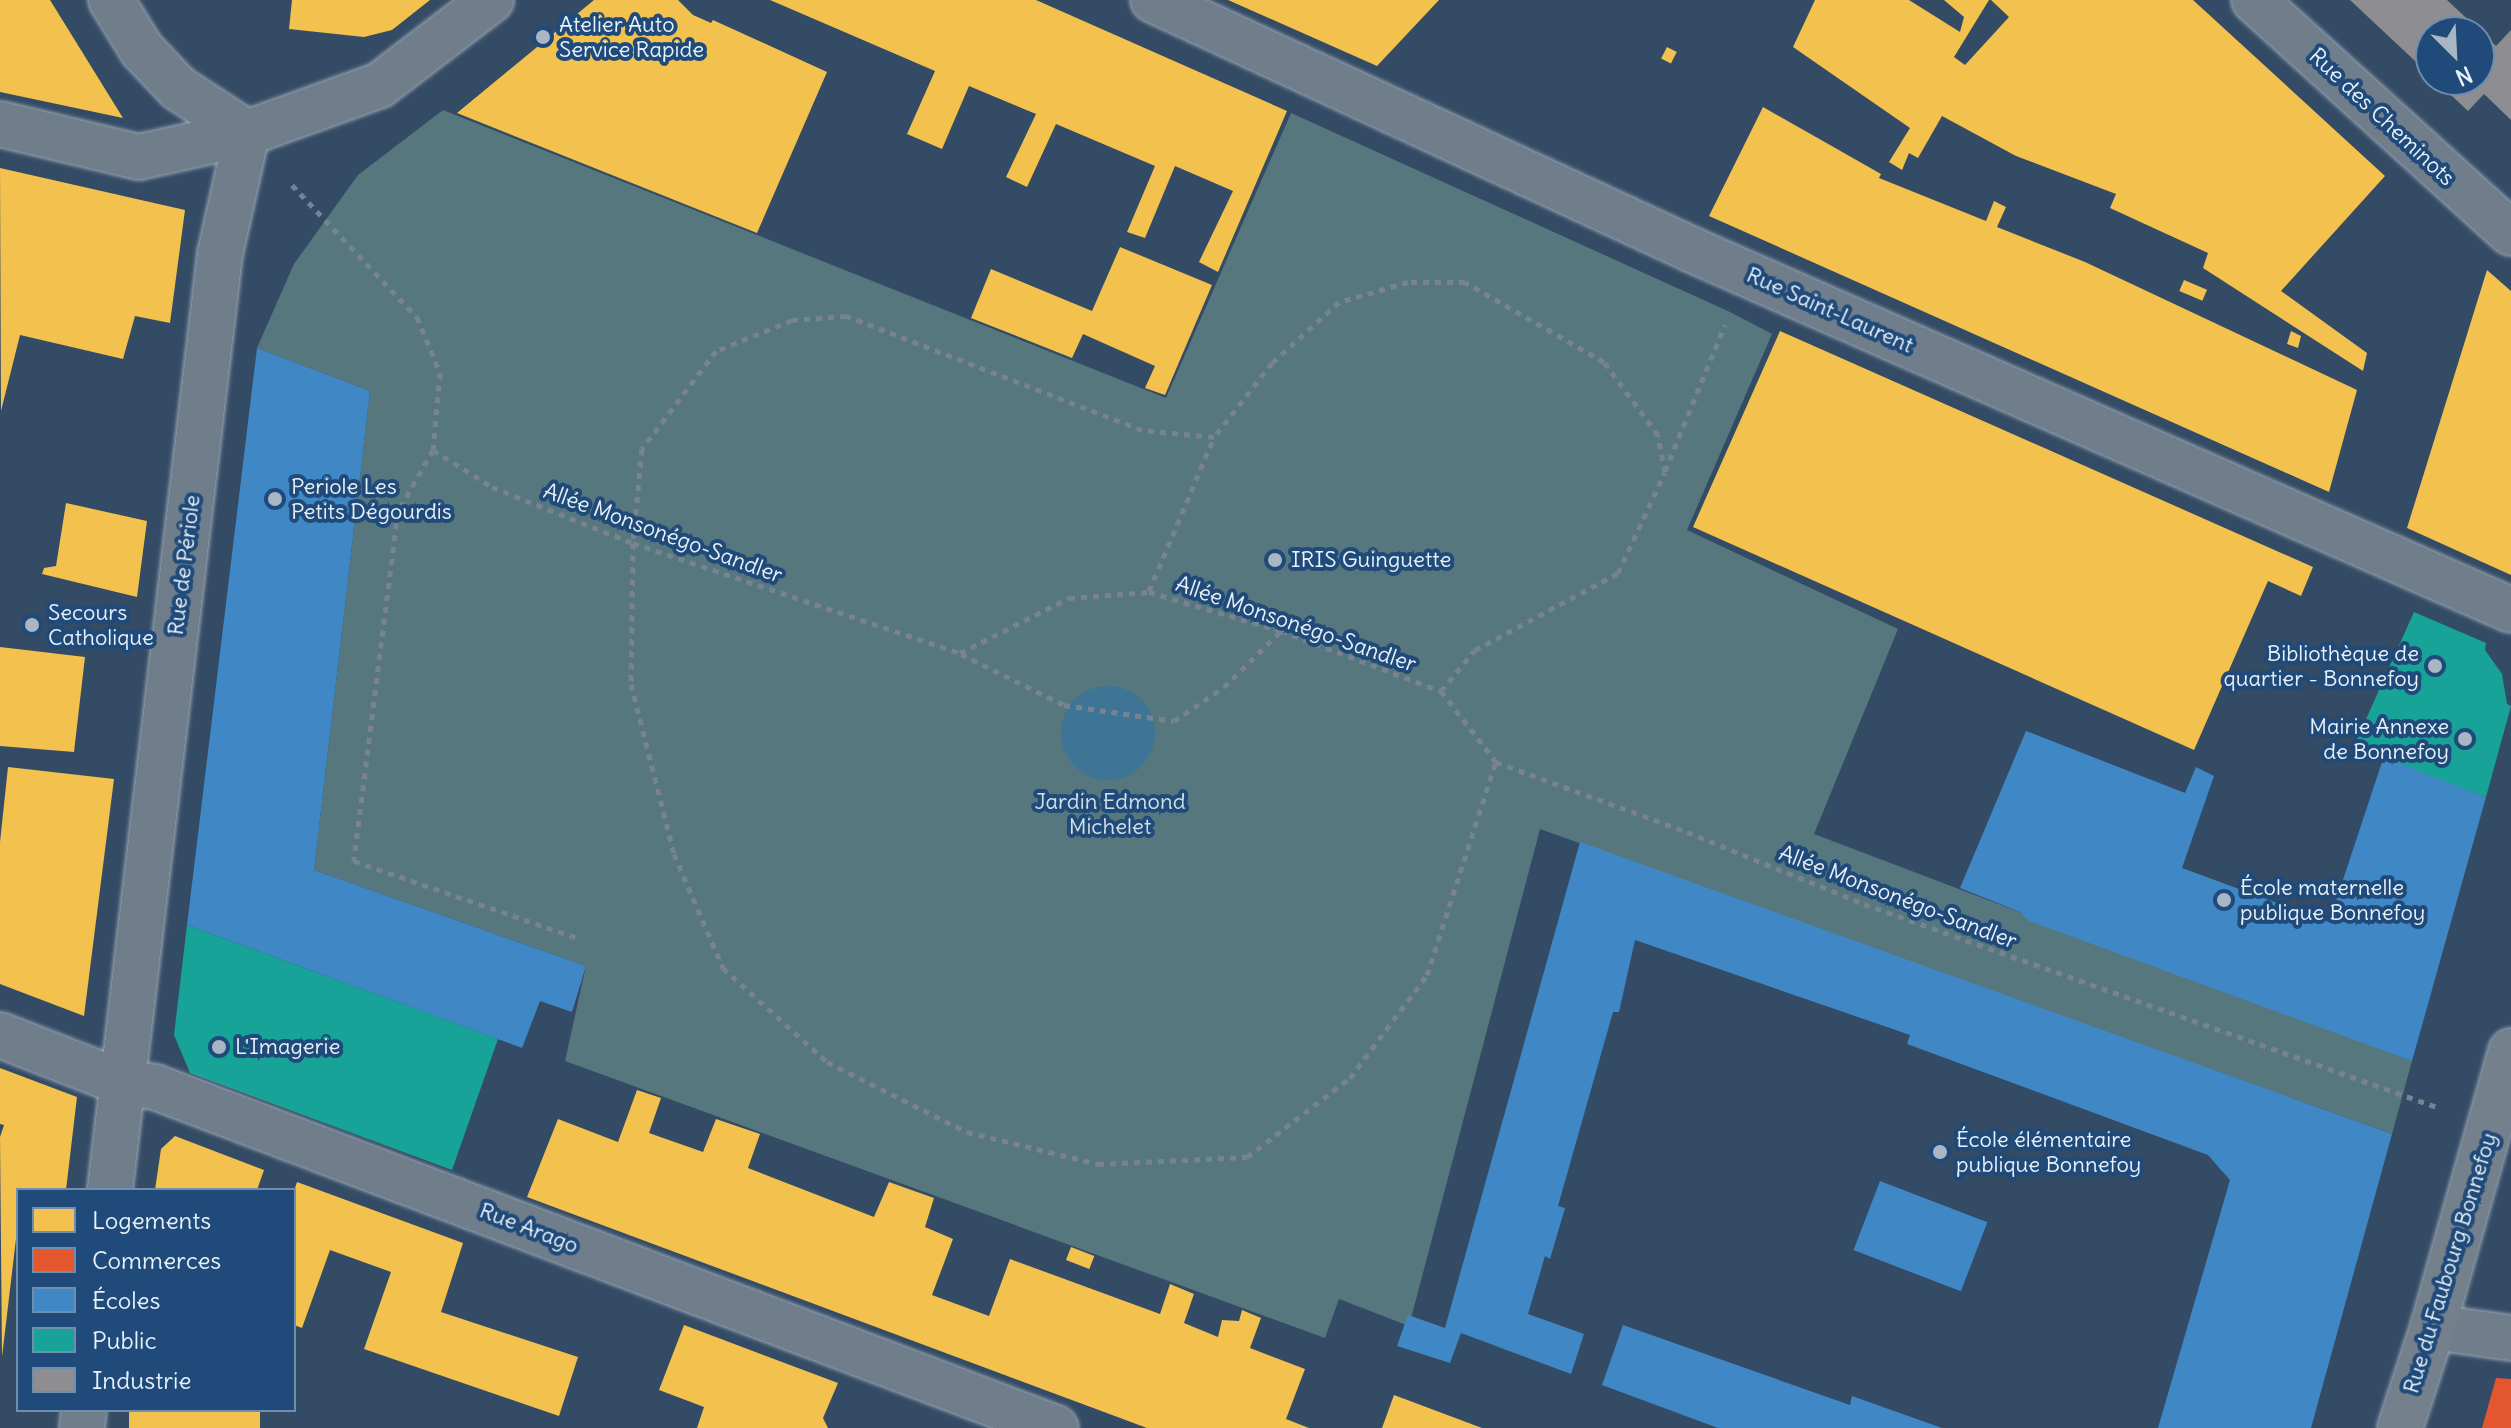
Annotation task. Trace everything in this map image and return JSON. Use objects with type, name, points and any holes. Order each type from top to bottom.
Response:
[{"type":"main road","name":"Rue du Faubourg Bonnefoy","points":[[2400,1428],[2433,1327],[2511,1051]]},
{"type":"street","points":[[111,0],[142,50],[178,88],[247,133]]},
{"type":"street","points":[[0,124],[139,157],[247,133],[380,85],[491,0]]},
{"type":"street","name":"Rue Saint-Laurent","points":[[1153,0],[1697,252],[2511,610]]},
{"type":"street","name":"Rue des Cheminots","points":[[2254,0],[2511,233]]},
{"type":"street","name":"Rue de Périole","points":[[110,1188],[220,254],[247,133]]},
{"type":"street","name":"Rue Arago","points":[[0,1035],[123,1083],[170,1093],[1056,1428]]},
{"type":"street","points":[[2433,1327],[2511,1338]]},
{"type":"path","points":[[247,133],[324,222],[417,317],[440,373],[433,450],[398,511],[354,861],[577,938]]},
{"type":"path","points":[[1149,592],[1214,437],[1272,363],[1339,302],[1408,282],[1465,282],[1604,362],[1658,435],[1665,472]]},
{"type":"path","points":[[1441,691],[1475,650],[1618,573],[1665,472],[1730,312]]},
{"type":"path","points":[[1214,437],[1142,430],[846,316],[792,320],[716,351],[642,449],[633,543],[631,684],[674,854],[723,968],[827,1062],[967,1132],[1098,1164],[1247,1157],[1350,1078],[1427,975],[1496,762]]},
{"type":"path","name":"Allée Monsonégo-Sandler","points":[[433,450],[492,487],[633,543],[960,653],[1069,598],[1149,592],[1281,631],[1441,691],[1496,762],[1687,832],[1893,914],[2402,1097],[2491,1123]]},
{"type":"path","points":[[960,653],[1064,705],[1174,721],[1224,687],[1281,631]]},
{"type":"green space","name":"Jardin Edmond Michelet","points":[[443,110],[1166,398],[1291,113],[1730,312],[1772,334],[1687,530],[1898,629],[1814,834],[2412,1061],[2392,1134],[1540,829],[1409,1326],[1339,1299],[1325,1338],[565,1061],[586,966],[314,870],[370,391],[257,348],[294,264],[358,175]]},
{"type":"water","points":[[1108,686],[1126,690],[1141,700],[1151,715],[1155,733],[1151,751],[1141,766],[1126,776],[1108,780],[1090,776],[1075,766],[1065,751],[1061,733],[1065,715],[1075,700],[1090,690]]},
{"type":"building: Logements","points":[[0,0],[50,0],[123,118],[0,92]]},
{"type":"building: Logements","points":[[292,0],[430,0],[392,30],[364,37],[289,29]]},
{"type":"building: Logements","points":[[594,0],[678,0],[693,15],[711,23],[713,20],[827,72],[757,233],[457,113]]},
{"type":"building: Logements","points":[[770,0],[1036,0],[1287,111],[1218,272],[1199,262],[1233,191],[1175,166],[1145,238],[1127,232],[1155,166],[1056,124],[1027,187],[1006,177],[1036,114],[969,86],[942,149],[907,134],[935,71]]},
{"type":"building: Logements","points":[[1228,0],[1439,0],[1377,66]]},
{"type":"building: Logements","points":[[1815,0],[1909,0],[1960,32],[1964,17],[1944,0],[1989,0],[1954,57],[1965,65],[2009,17],[1991,0],[2193,0],[2385,176],[2281,291],[2367,353],[2363,371],[2203,268],[2208,253],[2110,208],[2116,194],[2016,156],[1942,116],[1918,158],[1909,153],[1902,170],[1889,162],[1910,128],[1793,47]]},
{"type":"building: Logements","points":[[1667,47],[1677,52],[1671,64],[1661,59]]},
{"type":"building: Logements","points":[[1763,107],[1881,174],[1879,178],[1986,221],[1994,201],[2006,207],[1997,227],[2085,262],[2357,390],[2329,492],[1709,216]]},
{"type":"building: Logements","points":[[0,168],[185,210],[170,323],[135,316],[123,359],[20,335],[1,411]]},
{"type":"building: Logements","points":[[1120,247],[1212,285],[1165,395],[1145,388],[1155,366],[1083,334],[1072,358],[971,318],[991,269],[1092,311]]},
{"type":"building: Logements","points":[[2487,270],[2511,291],[2511,575],[2407,528]]},
{"type":"building: Logements","points":[[2184,280],[2207,290],[2202,301],[2179,291]]},
{"type":"building: Logements","points":[[1780,331],[2313,567],[2301,596],[2268,581],[2194,750],[1693,527]]},
{"type":"building: Logements","points":[[2291,331],[2301,336],[2298,348],[2287,344]]},
{"type":"building: Logements","points":[[66,503],[147,521],[137,597],[42,574],[44,568],[56,566]]},
{"type":"building: Logements","points":[[0,647],[85,657],[74,752],[0,746]]},
{"type":"building: Logements","points":[[8,767],[114,779],[84,1016],[0,984],[0,842]]},
{"type":"building: Logements","points":[[0,1068],[77,1097],[66,1188],[16,1188],[16,1239],[2,1357],[0,1137],[4,1125],[0,1124]]},
{"type":"building: Logements","points":[[637,1090],[661,1098],[649,1133],[703,1152],[716,1119],[760,1134],[748,1168],[874,1217],[889,1182],[934,1198],[925,1227],[953,1239],[932,1295],[989,1316],[1010,1259],[1160,1314],[1170,1284],[1194,1294],[1184,1323],[1218,1337],[1222,1320],[1239,1321],[1242,1310],[1261,1318],[1250,1348],[1305,1369],[1286,1419],[1309,1428],[1147,1428],[527,1197],[558,1119],[618,1142]]},
{"type":"building: Logements","points":[[175,1136],[264,1170],[258,1188],[155,1188],[161,1149]]},
{"type":"building: Logements","points":[[297,1182],[463,1243],[441,1312],[578,1357],[559,1416],[364,1349],[391,1272],[330,1250],[302,1328],[296,1326]]},
{"type":"building: Logements","points":[[1071,1247],[1094,1256],[1089,1269],[1066,1260]]},
{"type":"building: Logements","points":[[684,1325],[838,1383],[823,1418],[828,1428],[697,1428],[704,1407],[659,1390]]},
{"type":"building: Logements","points":[[1394,1395],[1482,1428],[1382,1428]]},
{"type":"building: Logements","points":[[129,1412],[260,1412],[260,1428],[129,1428]]},
{"type":"building: Commerces","points":[[2496,1378],[2511,1379],[2511,1428],[2482,1428]]},
{"type":"building: Écoles","points":[[257,348],[370,391],[314,870],[586,966],[572,1012],[540,1001],[522,1048],[187,925]]},
{"type":"building: Écoles","name":"École maternelle publique Bonnefoy","points":[[2026,731],[2185,793],[2196,767],[2214,776],[2182,868],[2329,922],[2384,756],[2486,797],[2412,1061],[2029,921],[2020,912],[1960,888]]},
{"type":"building: Écoles","points":[[1580,842],[2392,1134],[2311,1428],[2158,1428],[2230,1180],[2208,1155],[1907,1044],[1910,1035],[1635,940],[1619,1012],[1613,1012],[1558,1206],[1565,1208],[1550,1259],[1545,1256],[1528,1314],[1584,1334],[1571,1374],[1461,1333],[1450,1363],[1397,1346],[1408,1315],[1445,1328]]},
{"type":"building: Écoles","points":[[1880,1181],[1987,1222],[1961,1291],[1853,1250]]},
{"type":"building: Écoles","points":[[1623,1325],[1850,1405],[1852,1396],[1942,1428],[1718,1428],[1602,1385]]},
{"type":"building: Public","points":[[2414,612],[2486,643],[2485,650],[2502,674],[2507,704],[2511,706],[2486,797],[2354,746]]},
{"type":"building: Public","points":[[187,925],[498,1039],[452,1170],[190,1073],[174,1035]]},
{"type":"building: Industrie","points":[[2350,0],[2447,0],[2464,16],[2415,16],[2415,61]]},
{"type":"building: Industrie","points":[[2511,30],[2511,120],[2486,96],[2495,96],[2495,45]]},
{"type":"building: Industrie","points":[[2452,96],[2482,96],[2468,111]]},
{"type":"place","name":"Atelier Auto Service Rapide","points":[[543,37]]},
{"type":"place","name":"Periole Les Petits Dégourdis","points":[[275,499]]},
{"type":"place","name":"IRIS Guinguette","points":[[1275,560]]},
{"type":"place","name":"Secours Catholique","points":[[32,625]]},
{"type":"place","name":"Bibliothèque de quartier - Bonnefoy","points":[[2435,666]]},
{"type":"place","name":"Mairie Annexe de Bonnefoy","points":[[2465,739]]},
{"type":"place","name":"École maternelle publique Bonnefoy","points":[[2224,900]]},
{"type":"place","name":"L'Imagerie","points":[[219,1047]]},
{"type":"place","name":"École élémentaire publique Bonnefoy","points":[[1940,1152]]}]
